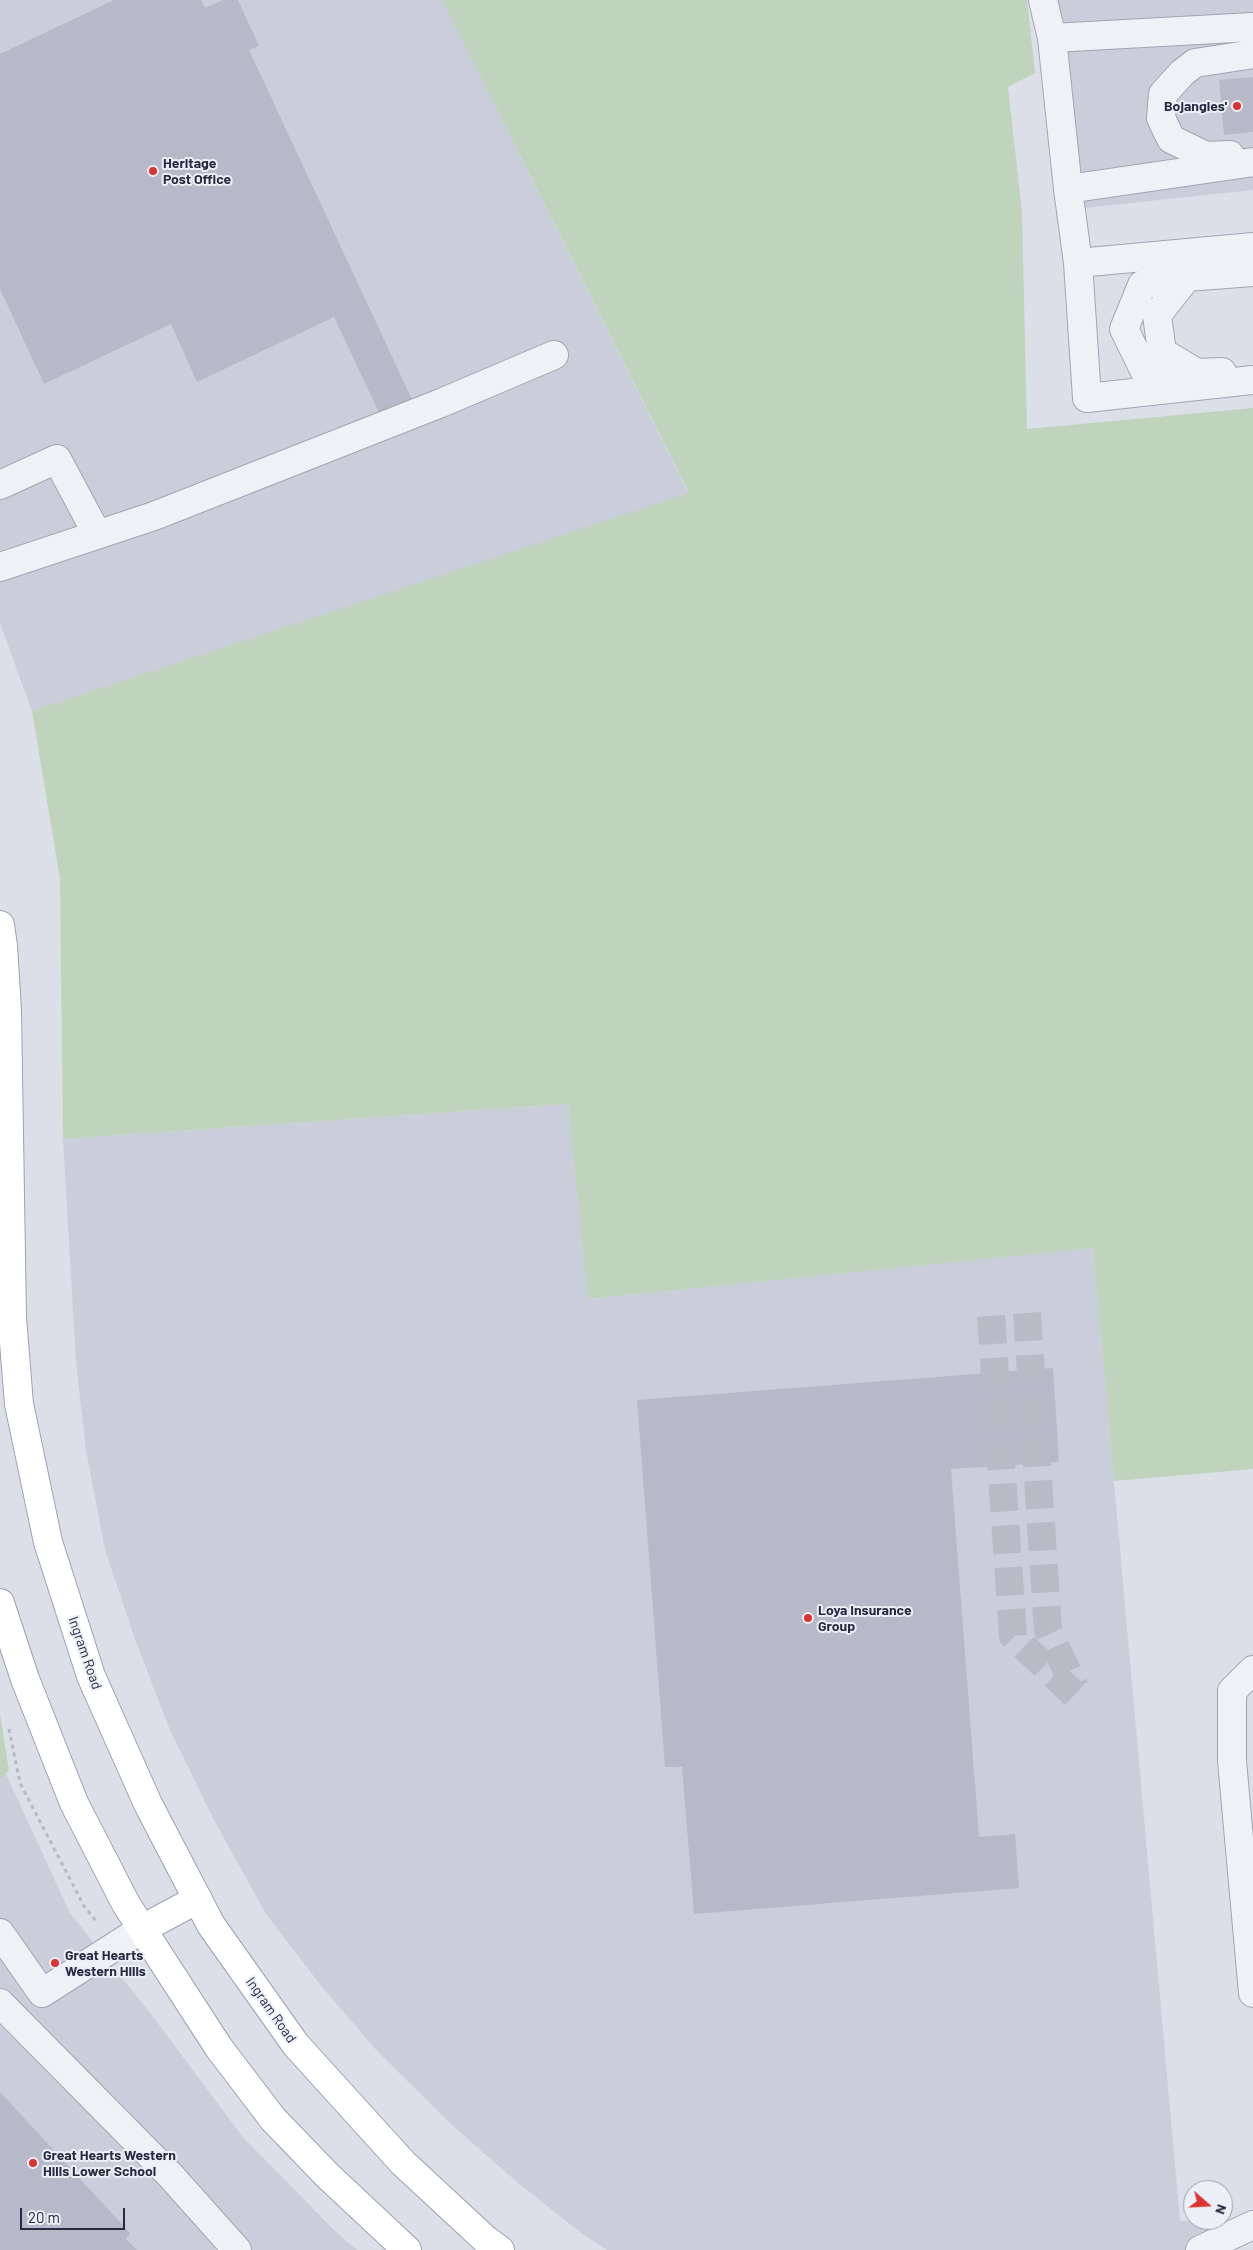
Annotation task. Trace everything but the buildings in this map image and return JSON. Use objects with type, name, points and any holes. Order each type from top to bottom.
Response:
[{"type":"main road","name":"Ingram Road","points":[[0,925],[7,1010],[6,1268],[12,1318],[18,1404],[48,1542],[91,1676],[148,1804],[211,1925],[296,2045],[403,2163],[485,2239],[500,2250]]},
{"type":"main road","points":[[0,1603],[24,1679],[74,1803],[126,1904],[219,2048],[273,2119],[328,2176],[407,2250]]},
{"type":"main road","points":[[142,1929],[198,1899]]},
{"type":"lane","points":[[1044,0],[1052,38],[1068,189],[1078,262],[1087,398],[1253,380]]},
{"type":"lane","points":[[1052,38],[1253,27]]},
{"type":"lane","points":[[1253,54],[1194,63],[1163,94],[1161,118],[1171,139],[1206,156],[1253,154]]},
{"type":"lane","points":[[1068,189],[1253,162]]},
{"type":"lane","points":[[1078,262],[1253,247]]},
{"type":"lane","points":[[1253,272],[1187,277],[1156,315],[1162,352],[1197,373],[1253,371]]},
{"type":"lane","points":[[0,567],[58,546],[154,516],[442,404],[554,355]]},
{"type":"lane","points":[[0,485],[57,460],[97,534]]},
{"type":"lane","points":[[1253,1670],[1232,1691],[1232,1761],[1253,1993]]},
{"type":"lane","points":[[142,1929],[42,1993],[6,2009],[170,2175],[237,2250]]},
{"type":"lane","points":[[0,1933],[42,1993]]},
{"type":"lane","points":[[1200,2250],[1253,2225]]},
{"type":"shaded area","points":[[0,0],[442,0],[689,494],[32,711],[0,623]]},
{"type":"shaded area","points":[[1041,0],[1253,0],[1253,190],[1057,211]]},
{"type":"shaded area","points":[[568,1104],[589,1299],[1093,1247],[1180,2221],[1183,2221],[1183,2230],[1221,2230],[1222,2250],[607,2250],[581,2233],[517,2182],[452,2125],[377,2051],[322,1987],[266,1914],[214,1820],[170,1730],[135,1639],[105,1550],[86,1450],[76,1362],[63,1139]]},
{"type":"shaded area","name":"Great Hearts Western Hills","points":[[0,1761],[70,1913],[151,2014],[242,2136],[334,2230],[357,2250],[0,2250]]},
{"type":"green space","points":[[442,0],[1027,0],[1035,73],[1008,87],[1022,212],[1027,429],[1253,408],[1253,1469],[1114,1481],[1093,1248],[588,1299],[568,1104],[63,1139],[60,879],[32,711],[689,493]]},
{"type":"green space","points":[[0,1714],[9,1771],[0,1778]]},
{"type":"tunnel","points":[[1027,1313],[1048,1630],[1075,1688]]},
{"type":"tunnel","points":[[991,1316],[1013,1636],[1081,1701]]},
{"type":"place","name":"Bojangles'","points":[[1237,106]]},
{"type":"place","name":"Heritage Post Office","points":[[153,171]]},
{"type":"place","name":"Loya Insurance Group","points":[[808,1618]]},
{"type":"place","name":"Great Hearts Western Hills","points":[[55,1963]]},
{"type":"place","name":"Great Hearts Western Hills Lower School","points":[[33,2163]]}]
